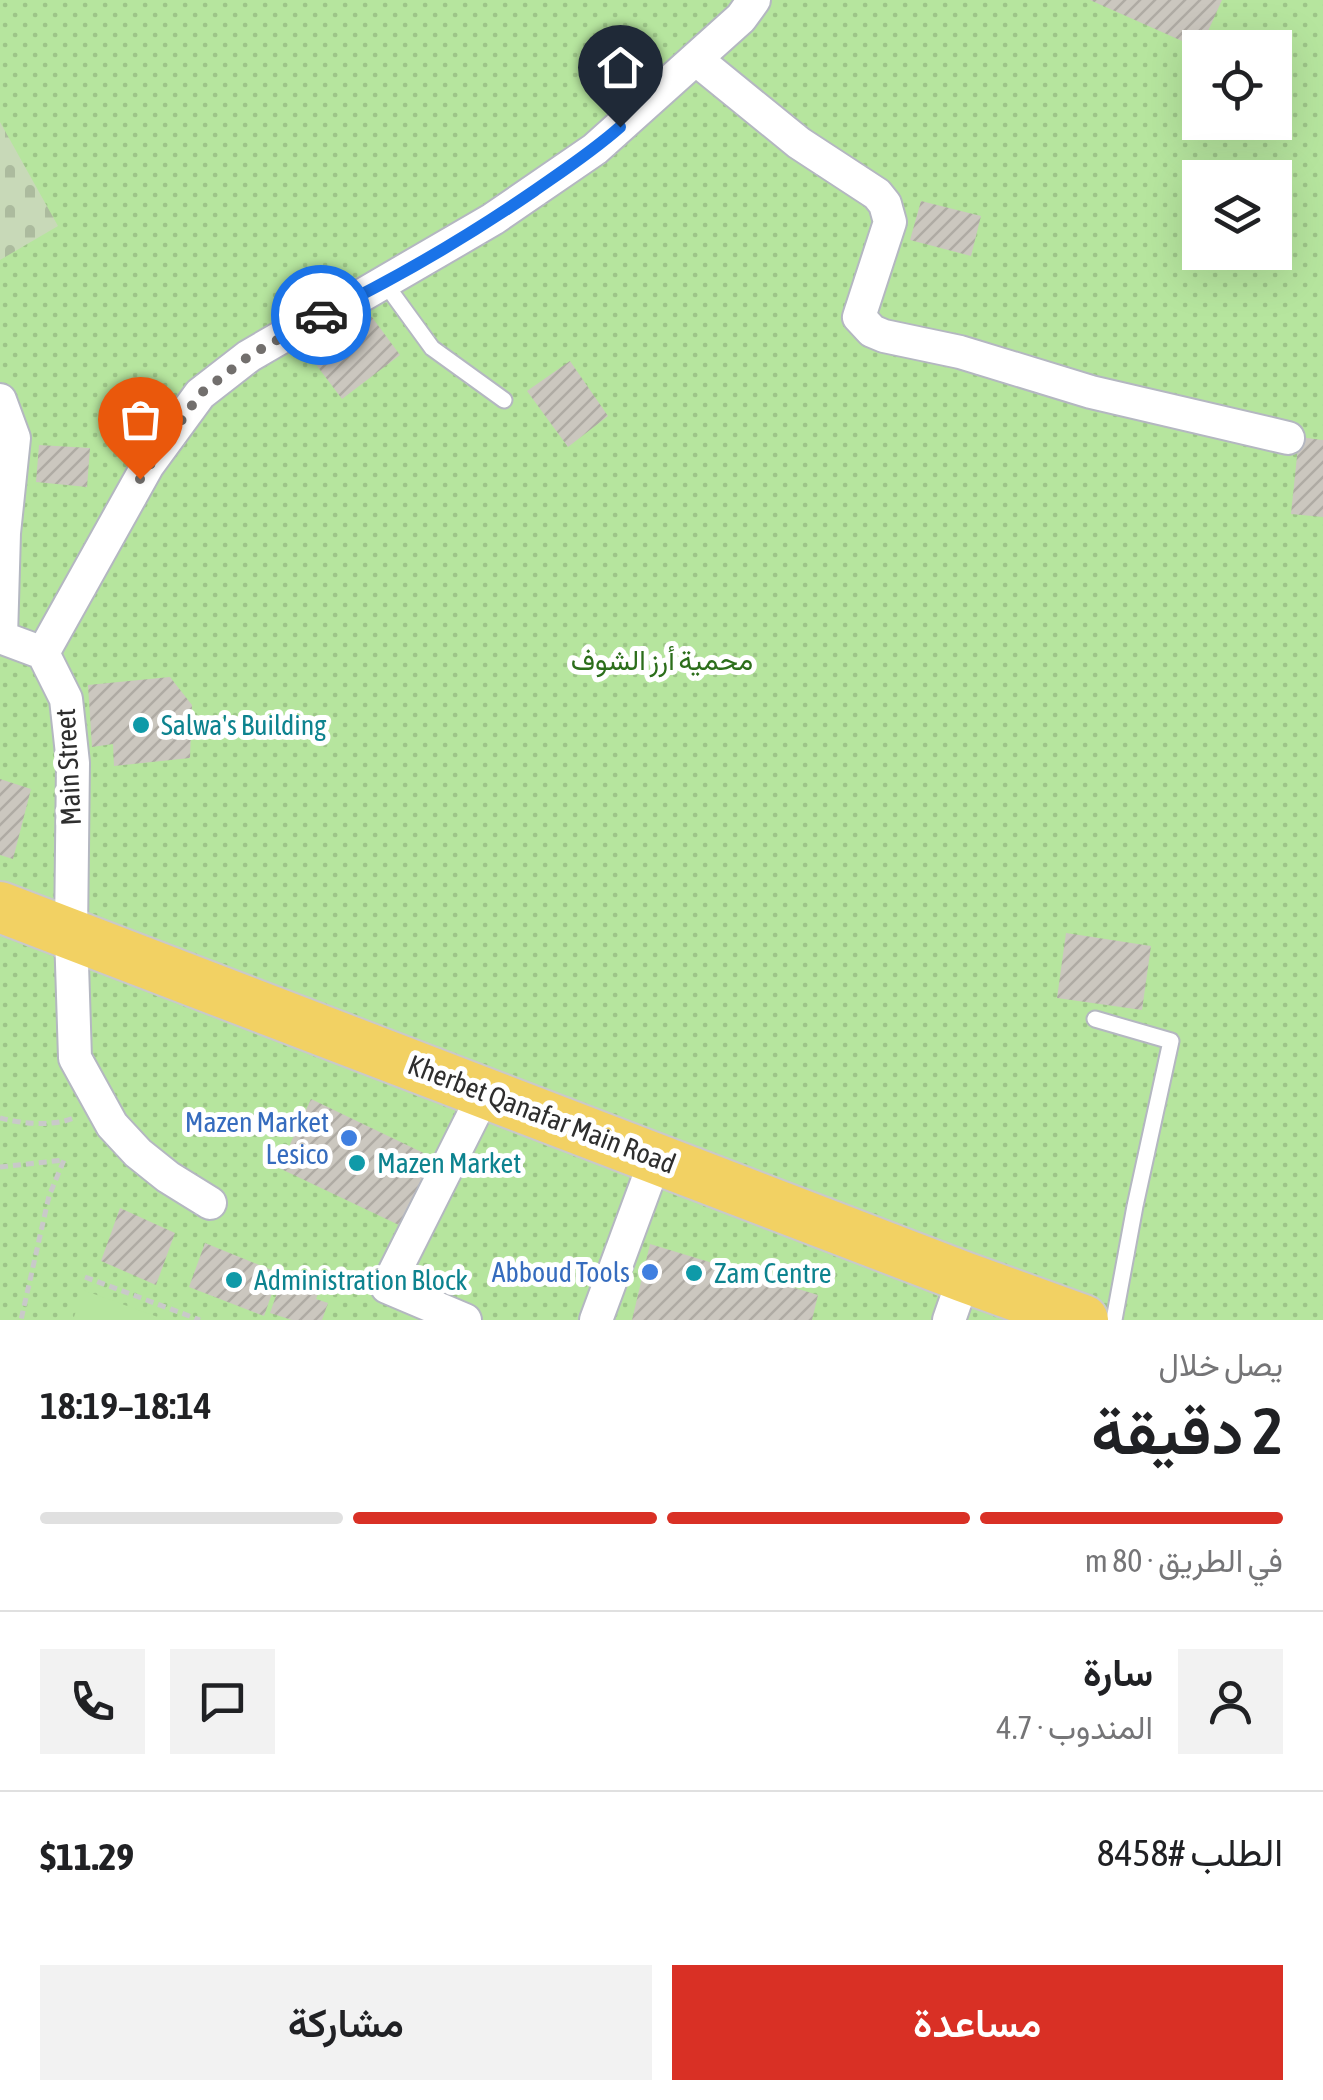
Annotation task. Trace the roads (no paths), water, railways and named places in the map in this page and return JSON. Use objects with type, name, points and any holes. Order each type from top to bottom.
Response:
[{"type":"main road","name":"Kherbet Qanafar Main Road","points":[[0,907],[656,1158],[957,1298],[1083,1320]]},
{"type":"street","points":[[0,400],[14,438],[4,533],[0,637],[43,653],[148,466],[200,394],[249,356],[493,219],[595,150],[697,60],[754,0]]},
{"type":"street","points":[[697,60],[799,143],[885,204],[890,222],[859,317],[872,331],[960,352],[1091,392],[1288,438]]},
{"type":"street","name":"Main Street","points":[[43,653],[66,699],[73,764],[75,1058],[112,1125],[138,1153],[210,1203]]},
{"type":"street","points":[[465,1320],[388,1287],[484,1092]]},
{"type":"street","points":[[596,1320],[656,1158]]},
{"type":"lane","points":[[384,282],[432,348],[504,400]]},
{"type":"lane","points":[[1095,1020],[1171,1040],[1114,1320]]},
{"type":"place","name":"Salwa's Building","points":[[141,725]]},
{"type":"place","name":"Mazen Market Lesico","points":[[349,1138]]},
{"type":"place","name":"Mazen Market","points":[[357,1163]]},
{"type":"place","name":"Abboud Tools","points":[[650,1272]]},
{"type":"place","name":"Zam Centre","points":[[694,1273]]},
{"type":"place","name":"Administration Block","points":[[234,1280]]},
{"type":"park label","name":"محمية أرز الشوف","points":[[662,660]]}]
